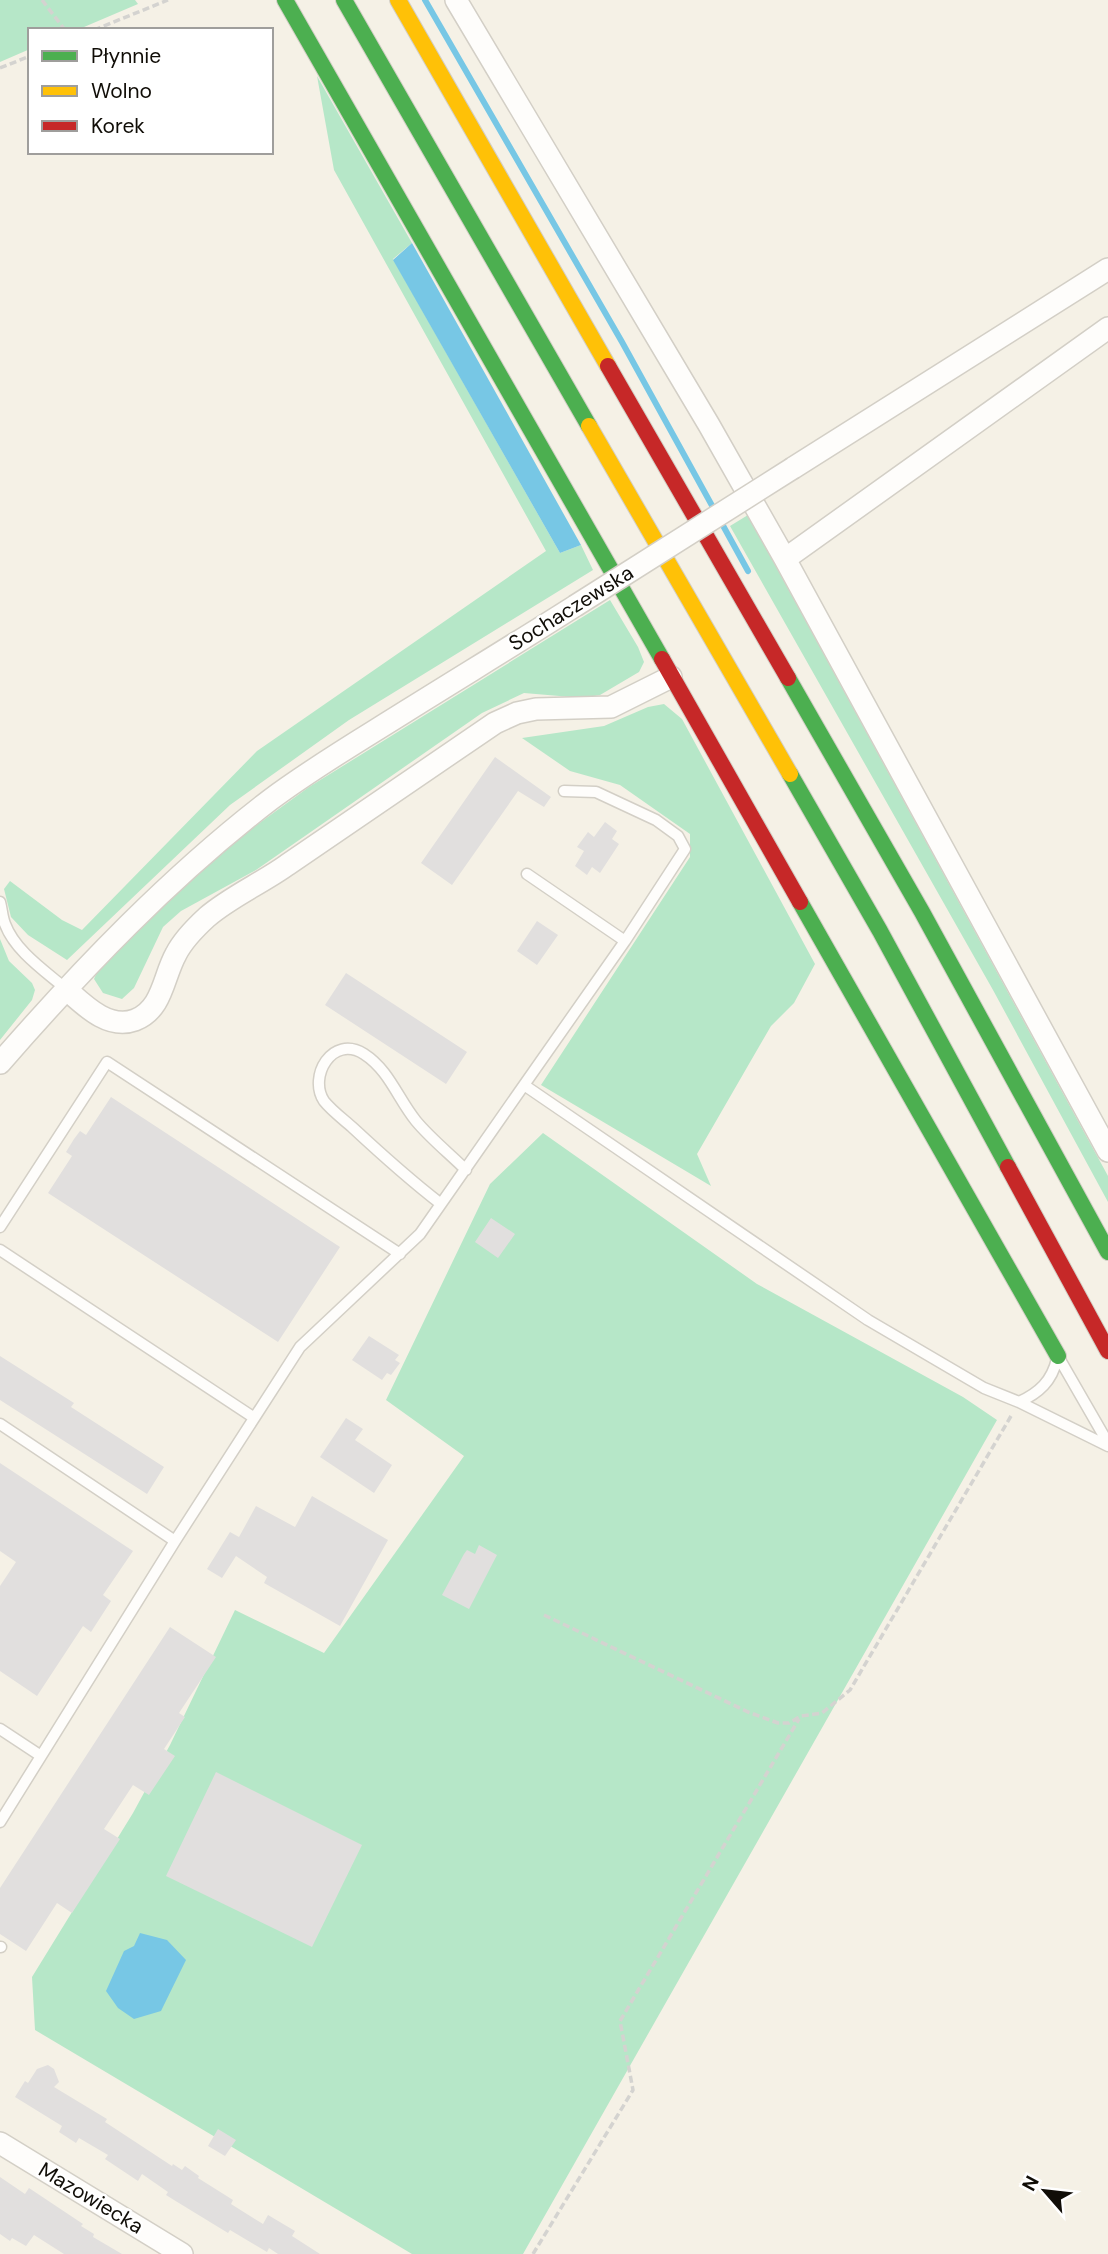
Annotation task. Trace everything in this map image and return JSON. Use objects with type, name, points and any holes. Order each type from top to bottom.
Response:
[{"type":"main road","points":[[285,0],[1058,1356]]},
{"type":"main road","points":[[344,0],[880,931],[1108,1350]]},
{"type":"main road","points":[[398,0],[916,900],[1108,1252]]},
{"type":"street","points":[[456,0],[702,413],[785,559],[1108,1151]]},
{"type":"street","name":"Sochaczewska","points":[[0,1063],[66,989],[193,864],[272,799],[344,749],[1108,269]]},
{"type":"street","points":[[785,559],[1108,328]]},
{"type":"street","points":[[66,989],[92,1012],[111,1020],[132,1021],[145,1015],[156,1004],[175,954],[208,916],[495,723],[517,713],[536,709],[611,708],[671,677]]},
{"type":"street","name":"Mazowiecka","points":[[0,2143],[182,2254]]},
{"type":"lane","points":[[1,1818],[253,1417],[300,1348],[420,1234],[625,941],[685,849],[678,836],[644,815],[596,792],[564,791]]},
{"type":"lane","points":[[527,874],[625,941]]},
{"type":"lane","points":[[0,902],[5,925],[12,937],[22,950],[66,989]]},
{"type":"lane","points":[[441,1204],[381,1154],[324,1100],[319,1088],[324,1063],[335,1052],[344,1048],[355,1049],[366,1056],[396,1088],[416,1121],[466,1170]]},
{"type":"lane","points":[[0,1227],[107,1062],[400,1254]]},
{"type":"lane","points":[[524,1085],[868,1320],[984,1388],[1108,1444]]},
{"type":"lane","points":[[0,1250],[253,1417]]},
{"type":"lane","points":[[1019,1402],[1047,1384],[1058,1356]]},
{"type":"lane","points":[[1058,1356],[1108,1444]]},
{"type":"lane","points":[[0,1424],[175,1541]]},
{"type":"lane","points":[[0,1729],[41,1756]]},
{"type":"path","points":[[42,0],[63,28]]},
{"type":"path","points":[[99,28],[168,0]]},
{"type":"path","points":[[0,68],[28,57]]},
{"type":"path","points":[[544,1615],[748,1712],[778,1723],[789,1723],[801,1716],[822,1713],[850,1690],[1019,1402]]},
{"type":"path","points":[[533,2254],[633,2090],[620,2021],[801,1716]]},
{"type":"green space","points":[[0,0],[135,0],[138,4],[82,28],[28,28],[28,50],[0,62]]},
{"type":"green space","points":[[317,76],[412,243],[393,259],[560,553],[581,545],[593,570],[349,720],[230,805],[67,960],[28,935],[11,917],[4,889],[10,881],[62,920],[82,930],[257,751],[546,551],[334,170]]},
{"type":"green space","points":[[748,515],[1108,1176],[1108,1202],[993,990],[730,526]]},
{"type":"green space","points":[[610,600],[638,647],[644,662],[639,672],[600,695],[583,698],[524,693],[482,713],[256,870],[181,911],[163,927],[134,988],[122,999],[103,993],[94,979],[101,963],[229,845],[309,787]]},
{"type":"green space","points":[[664,704],[682,719],[815,964],[794,1003],[771,1026],[697,1154],[711,1186],[541,1085],[690,857],[690,834],[620,785],[570,771],[522,738],[604,726],[648,707]]},
{"type":"green space","points":[[0,939],[9,961],[32,983],[35,990],[32,1000],[0,1040]]},
{"type":"green space","points":[[543,1133],[757,1284],[963,1397],[997,1420],[523,2254],[412,2254],[35,2030],[32,1977],[133,1813],[170,1745],[235,1610],[324,1653],[464,1456],[386,1400],[490,1184]]},
{"type":"water","points":[[412,243],[581,545],[560,553],[393,260]]},
{"type":"water","points":[[140,1933],[167,1940],[186,1960],[161,2011],[134,2019],[118,2008],[106,1991],[124,1951],[134,1946]]},
{"type":"building","points":[[495,757],[551,797],[544,807],[518,791],[452,885],[421,863]]},
{"type":"building","points":[[605,822],[617,831],[612,839],[619,844],[600,873],[592,867],[587,875],[575,866],[584,851],[577,847],[588,832],[594,837]]},
{"type":"building","points":[[537,921],[558,935],[537,965],[517,951]]},
{"type":"building","points":[[346,973],[467,1052],[446,1084],[325,1005]]},
{"type":"building","points":[[111,1097],[340,1247],[278,1342],[48,1193],[72,1156],[66,1152],[74,1139],[80,1131],[86,1135]]},
{"type":"building","points":[[491,1218],[515,1234],[498,1258],[475,1242]]},
{"type":"building","points":[[369,1336],[399,1355],[395,1360],[400,1363],[391,1375],[387,1373],[382,1380],[352,1360]]},
{"type":"building","points":[[0,1356],[74,1403],[71,1407],[164,1467],[147,1494],[0,1400]]},
{"type":"building","points":[[346,1418],[363,1429],[355,1440],[392,1465],[374,1493],[320,1457]]},
{"type":"building","points":[[0,1463],[133,1551],[103,1595],[111,1601],[91,1632],[83,1626],[37,1696],[0,1671],[0,1586],[16,1562],[0,1551]]},
{"type":"building","points":[[312,1496],[388,1540],[340,1626],[264,1583],[267,1577],[236,1556],[222,1578],[207,1569],[230,1532],[239,1537],[256,1506],[295,1527]]},
{"type":"building","points":[[479,1545],[497,1555],[469,1609],[442,1595],[464,1554],[467,1550],[475,1554]]},
{"type":"building","points":[[170,1627],[216,1657],[179,1713],[185,1717],[164,1749],[175,1756],[149,1795],[133,1785],[104,1829],[120,1839],[72,1913],[57,1903],[26,1951],[0,1934],[0,1888]]},
{"type":"building","points":[[216,1772],[362,1845],[312,1947],[166,1876]]},
{"type":"building","points":[[48,2065],[54,2069],[59,2082],[54,2087],[107,2119],[105,2122],[172,2166],[173,2164],[182,2170],[185,2166],[199,2176],[198,2178],[233,2200],[231,2204],[263,2224],[268,2215],[295,2231],[292,2236],[320,2254],[278,2254],[269,2248],[267,2252],[230,2230],[228,2233],[174,2200],[166,2195],[168,2192],[142,2174],[138,2181],[105,2159],[108,2155],[79,2138],[76,2143],[59,2132],[62,2126],[15,2097],[37,2069]]},
{"type":"building","points":[[218,2129],[236,2140],[225,2156],[208,2146]]},
{"type":"building","points":[[0,2177],[25,2194],[29,2188],[83,2224],[81,2226],[94,2234],[93,2237],[122,2254],[64,2254],[34,2235],[26,2246],[12,2238],[10,2241],[0,2234]]},
{"type":"waterway","points":[[425,0],[622,342],[748,571]]},
{"type":"traffic: fast","points":[[285,0],[662,659]]},
{"type":"traffic: fast","points":[[344,0],[589,426]]},
{"type":"traffic: fast","points":[[788,678],[922,912],[1108,1252]]},
{"type":"traffic: fast","points":[[790,774],[880,931],[1008,1167]]},
{"type":"traffic: fast","points":[[800,902],[1058,1356]]},
{"type":"traffic: slow","points":[[398,0],[608,366]]},
{"type":"traffic: slow","points":[[589,426],[790,774]]},
{"type":"traffic: jam","points":[[608,366],[788,678]]},
{"type":"traffic: jam","points":[[662,659],[800,902]]},
{"type":"traffic: jam","points":[[1008,1167],[1108,1351]]}]
